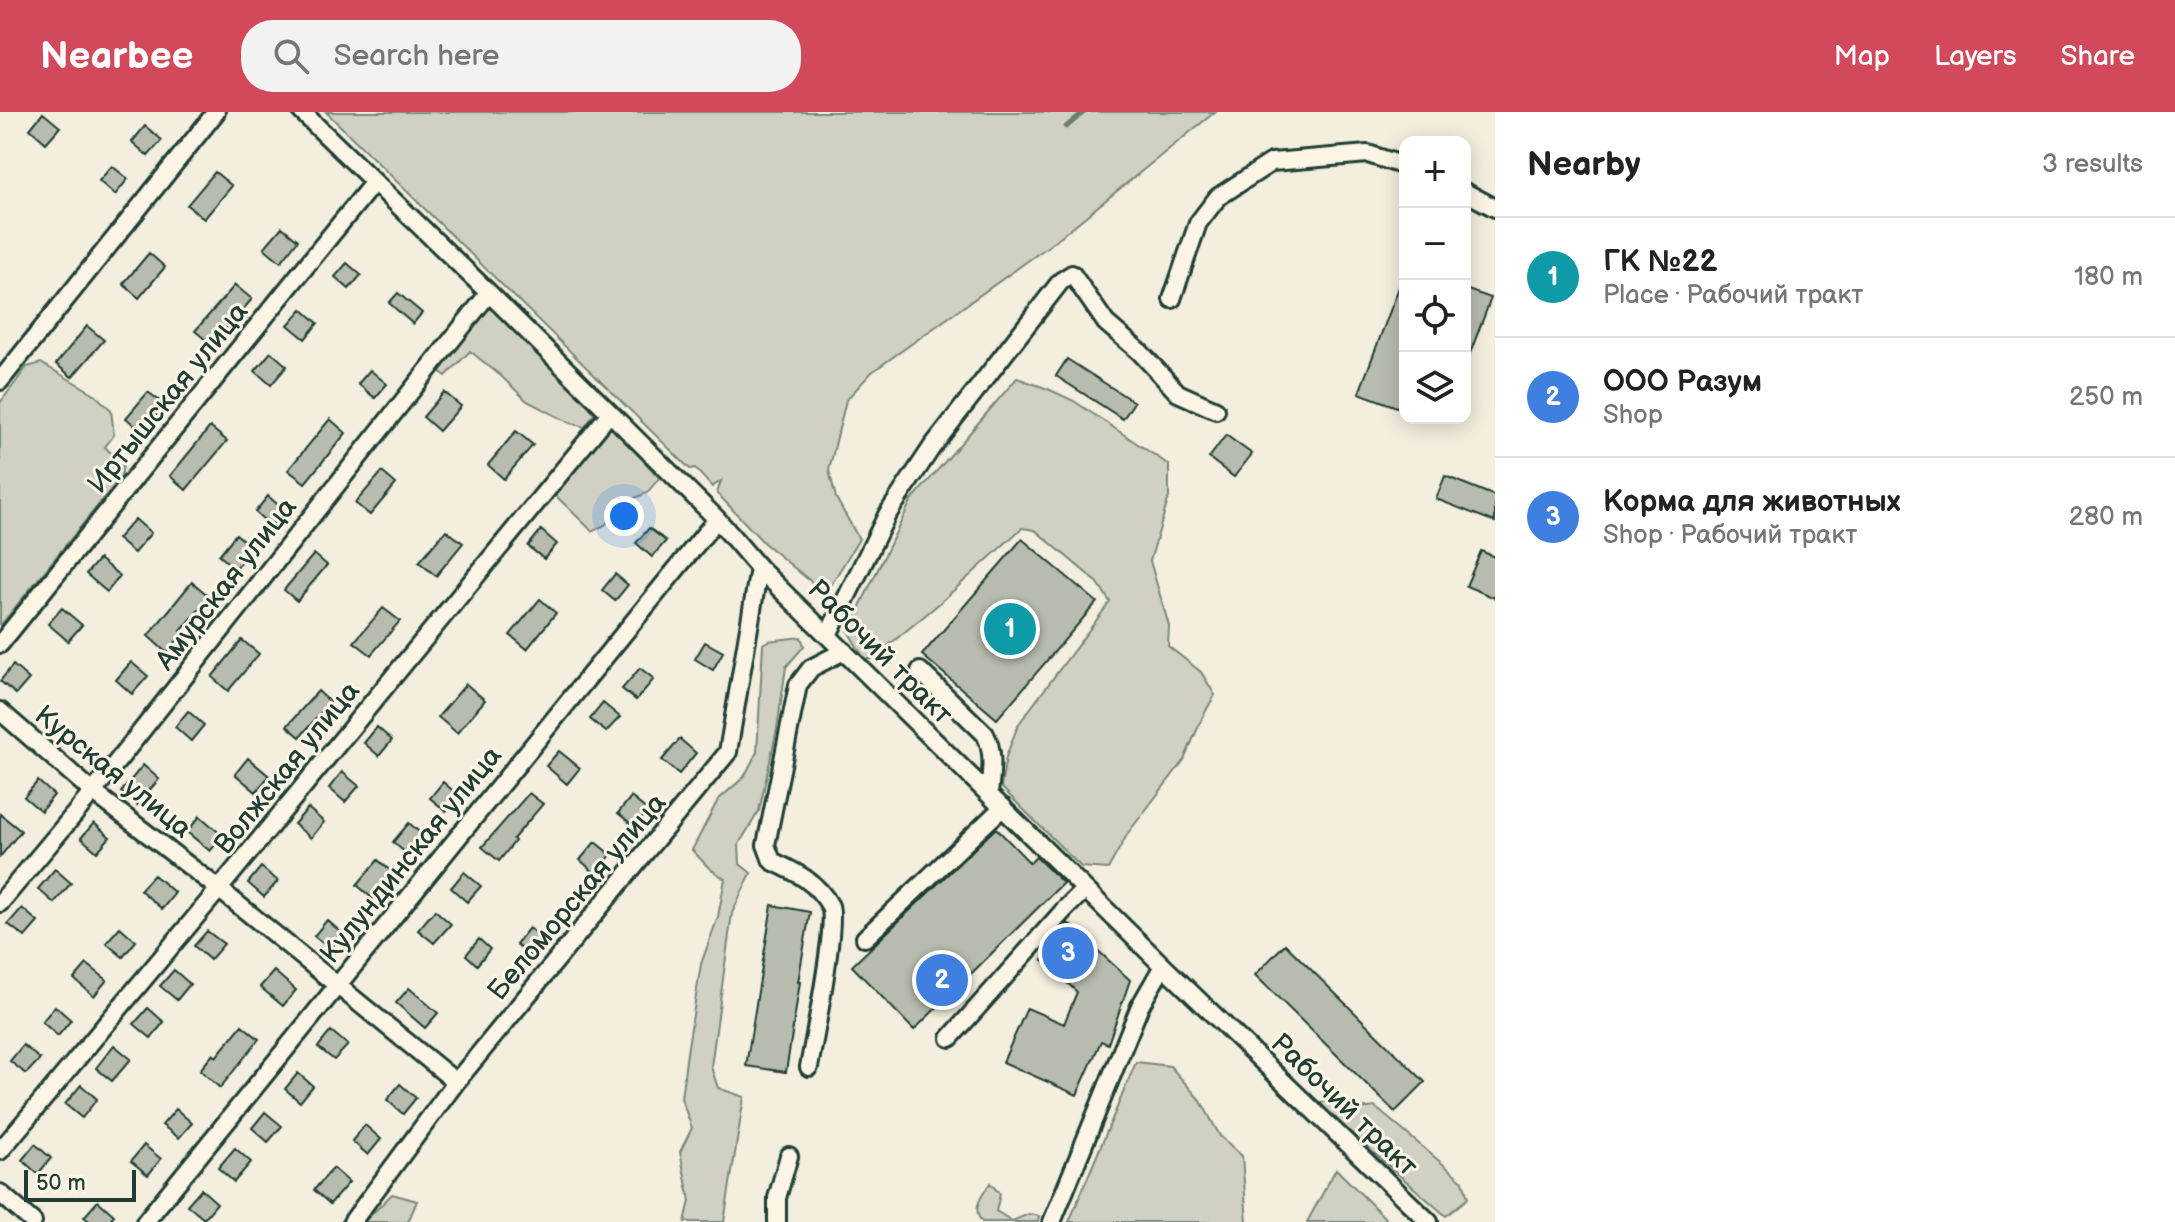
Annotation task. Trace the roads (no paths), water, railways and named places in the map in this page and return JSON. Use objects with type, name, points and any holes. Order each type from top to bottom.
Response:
[{"type":"street","points":[[0,381],[216,112]]},
{"type":"street","name":"Рабочий тракт","points":[[302,112],[717,519],[759,568],[1163,966],[1429,1222]]},
{"type":"street","points":[[1172,299],[1198,223],[1218,197],[1272,162],[1368,154],[1399,164]]},
{"type":"street","name":"Иртышская улица","points":[[0,644],[374,182]]},
{"type":"street","points":[[1471,195],[1495,208]]},
{"type":"street","points":[[828,635],[887,515],[932,447],[1061,281],[1072,274],[1106,323],[1140,352],[1178,393],[1216,410]]},
{"type":"street","name":"Амурская улица","points":[[0,903],[93,792],[489,293]]},
{"type":"street","name":"Волжская улица","points":[[0,1151],[610,413]]},
{"type":"street","name":"Кулундинская улица","points":[[145,1222],[717,519]]},
{"type":"street","name":"Беломорская улица","points":[[352,1222],[456,1082],[728,752],[759,568]]},
{"type":"street","points":[[809,1067],[830,941],[832,910],[819,890],[801,874],[772,861],[766,845],[798,685],[811,668],[844,651]]},
{"type":"street","points":[[920,671],[985,734],[992,756],[989,794]]},
{"type":"street","name":"Курская улица","points":[[0,711],[93,792],[219,889],[456,1082]]},
{"type":"street","points":[[865,938],[1003,807]]},
{"type":"street","points":[[950,1038],[1085,889]]},
{"type":"street","points":[[1052,1222],[1140,1006],[1163,966]]},
{"type":"street","points":[[777,1222],[777,1198],[789,1156]]},
{"type":"street","points":[[0,1193],[33,1222]]},
{"type":"waterway","points":[[1066,127],[1084,112]]},
{"type":"place","name":"ГК №22","points":[[1010,629]]},
{"type":"place","name":"Корма для животных","points":[[1068,953]]},
{"type":"place","name":"ООО Разум","points":[[942,980]]}]
